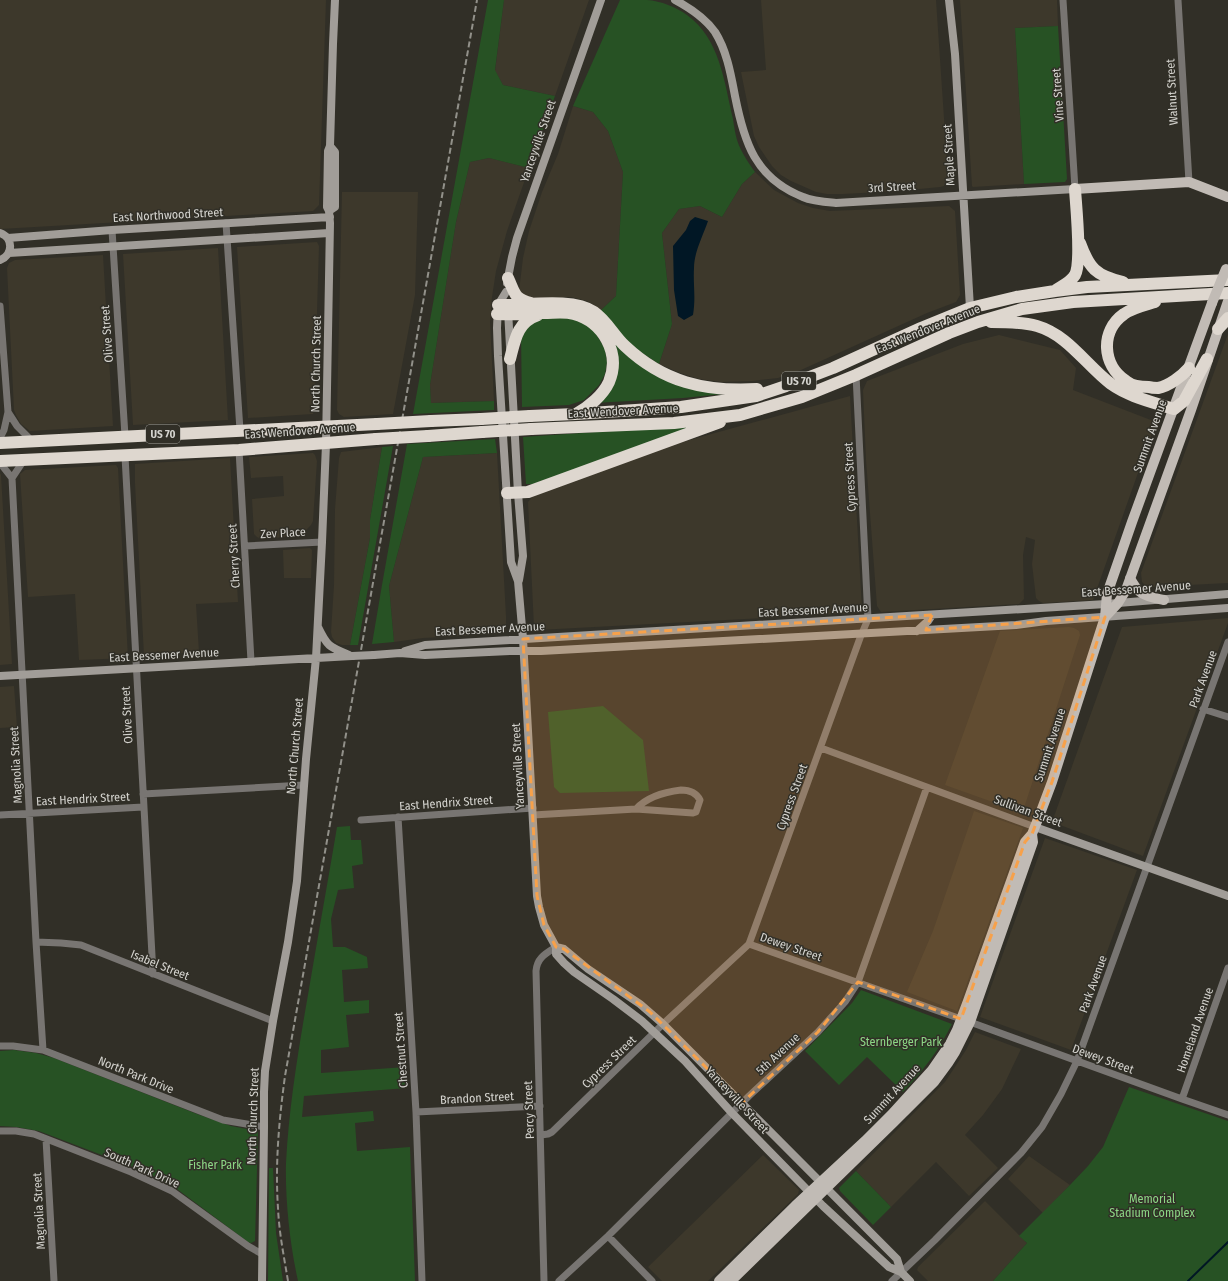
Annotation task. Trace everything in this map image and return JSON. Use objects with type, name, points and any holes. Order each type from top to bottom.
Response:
[{"type":"highway","points":[[1055,291],[1066,284],[1075,275],[1077,268],[1078,239],[1075,189]]},
{"type":"highway","points":[[1078,239],[1086,260],[1096,272],[1110,279],[1136,285]]},
{"type":"highway","name":"East Wendover Avenue","points":[[0,443],[240,430],[431,422],[681,407],[756,396],[786,386],[833,368],[921,328],[970,308],[1016,297],[1055,291],[1136,285],[1227,272]]},
{"type":"highway","points":[[508,278],[517,297],[540,309]]},
{"type":"highway","points":[[1176,296],[1146,304],[1124,313],[1114,323],[1109,334],[1106,348],[1115,372],[1126,382],[1140,387],[1159,388],[1179,378],[1189,368]]},
{"type":"highway","name":"East Wendover Avenue","points":[[0,462],[239,450],[531,429],[674,423],[740,415],[802,397],[856,375],[926,342],[978,322],[1022,309],[1074,302],[1176,296],[1227,300]]},
{"type":"highway","points":[[510,359],[516,336],[524,322],[533,317],[540,309],[561,304],[580,306],[594,312],[607,325],[618,340],[634,355],[649,366],[666,375],[707,388],[735,390],[786,386]]},
{"type":"highway","points":[[950,333],[966,320],[970,308]]},
{"type":"highway","points":[[503,310],[540,309],[572,314],[585,318],[597,326],[607,338],[612,355],[613,368],[609,383],[597,398],[585,409],[575,414]]},
{"type":"highway","points":[[1218,329],[1228,318]]},
{"type":"highway","points":[[978,322],[1012,322],[1036,326],[1053,332],[1112,384],[1127,393],[1174,409],[1184,401],[1207,359]]},
{"type":"highway","points":[[512,493],[528,492],[740,415]]},
{"type":"main road","name":"North Church Street","points":[[262,1281],[264,1092],[272,1021],[288,942],[297,881],[318,627],[327,427],[329,233],[329,214],[327,207],[328,151],[330,146],[332,44],[335,0]]},
{"type":"main road","name":"Yanceyville Street","points":[[512,493],[497,328],[503,310],[517,238],[601,0]]},
{"type":"main road","name":"3rd Street","points":[[675,0],[690,8],[706,21],[715,32],[731,72],[744,133],[750,151],[771,178],[784,188],[804,198],[836,203],[1188,182],[1228,197]]},
{"type":"main road","name":"Maple Street","points":[[949,0],[955,54],[970,308]]},
{"type":"main road","name":"East Northwood Street","points":[[8,238],[226,223],[329,214]]},
{"type":"main road","points":[[0,233],[8,238],[11,245],[7,256],[0,260]]},
{"type":"main road","points":[[9,253],[329,233]]},
{"type":"main road","name":"Summit Avenue","points":[[731,1281],[823,1185],[879,1137],[934,1082],[955,1052],[1027,860],[1033,842],[1033,830],[1052,782],[1105,617],[1107,594],[1132,522],[1212,303],[1227,272]]},
{"type":"main road","name":"Summit Avenue","points":[[1105,617],[1118,603],[1126,590],[1191,410],[1227,300]]},
{"type":"main road","name":"Yanceyville Street","points":[[503,310],[510,359],[512,562],[518,581],[524,650],[538,907],[544,925],[556,947],[556,954],[574,972],[628,1010],[654,1032],[685,1061],[732,1113],[813,1195],[889,1267],[901,1272],[910,1281]]},
{"type":"main road","points":[[1130,578],[1137,589],[1145,595],[1164,600]]},
{"type":"main road","name":"East Bessemer Avenue","points":[[400,653],[425,645],[1106,604],[1228,594]]},
{"type":"main road","name":"East Bessemer Avenue","points":[[0,676],[400,653],[425,655],[524,650],[541,651],[917,631],[1228,608]]},
{"type":"main road","points":[[917,631],[928,622],[932,615]]},
{"type":"main road","points":[[318,627],[324,641],[328,646],[352,656]]},
{"type":"main road","name":"Sullivan Street","points":[[1033,830],[1228,896]]},
{"type":"main road","name":"Yanceyville Street","points":[[556,947],[564,949],[588,969],[640,1004],[663,1024],[897,1259],[901,1272]]},
{"type":"main road","name":"Summit Avenue","points":[[719,1281],[813,1195]]},
{"type":"street","name":"Vine Street","points":[[1063,0],[1075,189]]},
{"type":"street","name":"Walnut Street","points":[[1178,0],[1188,182]]},
{"type":"street","points":[[226,223],[240,430]]},
{"type":"street","name":"Olive Street","points":[[112,230],[125,436]]},
{"type":"street","points":[[0,306],[8,412],[4,430],[0,438]]},
{"type":"street","name":"Cypress Street","points":[[540,1135],[552,1132],[654,1032],[749,944],[868,619],[856,375]]},
{"type":"street","points":[[8,412],[17,426],[32,441]]},
{"type":"street","name":"Cherry Street","points":[[239,450],[251,661]]},
{"type":"street","name":"Olive Street","points":[[125,456],[153,974]]},
{"type":"street","points":[[0,462],[12,478],[24,460]]},
{"type":"street","name":"Magnolia Street","points":[[12,478],[43,1050]]},
{"type":"street","name":"Zev Place","points":[[245,546],[322,542]]},
{"type":"street","name":"Park Avenue","points":[[892,1281],[936,1240],[1021,1153],[1042,1127],[1061,1094],[1077,1061],[1203,709],[1220,668],[1228,642]]},
{"type":"street","points":[[1203,709],[1228,717]]},
{"type":"street","name":"Sullivan Street","points":[[821,748],[927,787],[1033,830]]},
{"type":"street","name":"East Hendrix Street","points":[[143,794],[304,785]]},
{"type":"street","name":"5th Avenue","points":[[559,1281],[608,1236],[742,1103],[818,1032],[842,1006],[858,982],[927,787]]},
{"type":"street","name":"East Hendrix Street","points":[[361,820],[533,811],[636,809],[693,813],[696,812],[700,800],[698,795],[688,790],[680,790],[660,794],[642,803],[636,809]]},
{"type":"street","name":"East Hendrix Street","points":[[0,815],[143,807]]},
{"type":"street","name":"Chestnut Street","points":[[398,817],[416,1112],[422,1281]]},
{"type":"street","name":"Isabel Street","points":[[36,942],[81,945],[272,1021]]},
{"type":"street","name":"Dewey Street","points":[[749,944],[966,1020],[1182,1100],[1228,1115]]},
{"type":"street","name":"Percy Street","points":[[544,1281],[536,967],[542,955],[556,947]]},
{"type":"street","name":"Homeland Avenue","points":[[1182,1100],[1228,968]]},
{"type":"street","name":"North Park Drive","points":[[0,1046],[14,1046],[43,1050],[223,1120],[264,1127]]},
{"type":"street","name":"Brandon Street","points":[[416,1112],[540,1106]]},
{"type":"street","name":"South Park Drive","points":[[0,1131],[16,1131],[34,1134],[46,1140],[131,1172],[172,1191],[248,1246],[262,1254]]},
{"type":"street","name":"Magnolia Street","points":[[46,1140],[54,1281]]},
{"type":"street","points":[[608,1236],[652,1281]]},
{"type":"highlighted area","points":[[932,615],[926,630],[1105,617],[1052,782],[1032,834],[1025,842],[961,1019],[858,982],[818,1032],[742,1103],[650,1012],[564,949],[556,947],[544,925],[537,896],[523,639]]},
{"type":"shaded area","points":[[0,0],[326,0],[319,205],[313,211],[0,229]]},
{"type":"shaded area","points":[[504,0],[589,0],[555,96],[503,85],[495,71]]},
{"type":"shaded area","points":[[761,0],[936,0],[948,177],[944,186],[899,191],[827,194],[816,192],[791,181],[781,175],[772,166],[759,147],[754,136],[741,72],[766,70]]},
{"type":"shaded area","points":[[960,0],[1057,0],[1058,26],[1015,28],[1024,184],[972,186]]},
{"type":"shaded area","points":[[573,106],[593,112],[608,131],[623,172],[616,296],[601,310],[587,301],[571,297],[531,299],[519,291],[523,258],[529,231],[542,192],[558,154]]},
{"type":"shaded area","points":[[489,158],[529,168],[507,231],[496,271],[492,297],[490,322],[494,401],[431,403],[430,385],[456,222],[470,162]]},
{"type":"shaded area","points":[[755,172],[774,190],[798,203],[813,208],[830,211],[949,206],[955,211],[960,295],[956,302],[927,313],[801,370],[778,378],[722,382],[699,379],[659,364],[672,324],[662,233],[679,209],[700,206],[722,217],[742,184]]},
{"type":"shaded area","points":[[342,192],[418,192],[415,295],[393,414],[344,417],[339,414],[337,410]]},
{"type":"shaded area","points":[[317,242],[319,246],[313,414],[248,418],[237,247]]},
{"type":"shaded area","points":[[218,248],[228,420],[133,425],[123,254]]},
{"type":"shaded area","points":[[103,255],[113,426],[30,431],[21,424],[14,410],[7,268],[9,263],[15,260]]},
{"type":"shaded area","points":[[1228,334],[1228,583],[1146,586],[1142,582],[1141,573]]},
{"type":"shaded area","points":[[999,335],[1060,350],[1076,368],[1073,390],[1156,422],[1093,600],[1043,603],[1039,601],[1036,598],[1032,564],[1035,540],[1026,537],[1023,555],[1024,599],[1019,604],[881,612],[877,606],[866,460],[863,390],[867,381],[963,344]]},
{"type":"shaded area","points":[[850,396],[862,609],[858,613],[538,630],[534,627],[528,502],[535,494],[646,452]]},
{"type":"shaded area","points":[[382,447],[370,520],[370,538],[350,645],[342,645],[336,643],[331,632],[334,585],[335,509],[339,458],[341,452]]},
{"type":"shaded area","points":[[313,453],[317,461],[313,521],[311,525],[302,534],[297,536],[261,539],[257,537],[254,534],[252,499],[284,496],[283,476],[251,478],[249,457]]},
{"type":"shaded area","points":[[497,453],[506,616],[505,632],[500,634],[423,638],[394,642],[389,586],[423,457]]},
{"type":"shaded area","points":[[230,458],[238,602],[196,604],[199,652],[144,656],[135,464]]},
{"type":"shaded area","points":[[116,465],[118,468],[128,658],[79,660],[75,594],[28,597],[20,474],[25,470]]},
{"type":"shaded area","points":[[0,473],[12,664],[0,665]]},
{"type":"shaded area","points":[[310,548],[312,550],[311,578],[284,578],[283,550]]},
{"type":"shaded area","points":[[1228,618],[1228,623],[1143,856],[1052,822],[1122,627]]},
{"type":"shaded area","points":[[1069,627],[1079,631],[1080,635],[1023,811],[1018,811],[945,785],[1000,631]]},
{"type":"shaded area","points":[[14,686],[17,727],[0,728],[0,687]]},
{"type":"shaded area","points":[[974,811],[1023,828],[957,1011],[907,992],[933,931]]},
{"type":"shaded area","points":[[1045,838],[1137,870],[1071,1050],[980,1017]]},
{"type":"shaded area","points":[[975,1032],[1021,1049],[1002,1089],[983,1115],[965,1135],[998,1168],[969,1196],[936,1162],[891,1207],[856,1171],[945,1082],[966,1050]]},
{"type":"shaded area","points":[[763,1155],[799,1190],[798,1194],[708,1281],[662,1281],[648,1267]]},
{"type":"shaded area","points":[[1029,1156],[1070,1185],[1043,1213],[1008,1179]]},
{"type":"shaded area","points":[[985,1201],[1027,1243],[993,1281],[928,1281],[917,1270],[918,1267]]},
{"type":"green space","points":[[488,0],[504,0],[495,70],[503,85],[555,96],[529,168],[489,158],[470,162],[456,222],[430,385],[431,403],[494,401],[494,410],[413,414]]},
{"type":"green space","points":[[620,0],[647,0],[663,3],[673,7],[687,15],[707,36],[714,48],[719,62],[727,90],[737,140],[747,161],[755,172],[742,184],[722,217],[700,206],[679,209],[662,233],[672,324],[659,364],[630,345],[601,310],[616,296],[623,172],[608,131],[593,112],[573,106]]},
{"type":"green space","points":[[1058,26],[1067,179],[1065,182],[1024,184],[1015,28]]},
{"type":"green space","points":[[570,315],[592,327],[605,349],[607,362],[605,374],[599,385],[584,400],[569,405],[522,407],[521,335],[528,326],[538,318]]},
{"type":"green space","points":[[611,339],[623,350],[723,394],[683,398],[594,403],[609,386]]},
{"type":"green space","points":[[700,425],[533,484],[526,484],[523,437]]},
{"type":"green space","points":[[495,439],[497,453],[423,457],[389,586],[394,642],[372,644],[407,444]]},
{"type":"green space","points":[[393,446],[358,645],[350,645],[370,538],[370,520],[382,447]]},
{"type":"green space","points":[[603,706],[643,740],[649,791],[560,793],[554,787],[548,712]]},
{"type":"green space","points":[[350,826],[351,840],[361,840],[363,864],[352,866],[354,888],[338,890],[331,919],[333,947],[345,947],[367,957],[368,968],[342,970],[344,1002],[369,1000],[369,1013],[346,1015],[349,1047],[321,1050],[321,1073],[406,1067],[407,1088],[304,1096],[302,1117],[373,1111],[374,1121],[355,1123],[357,1151],[410,1147],[415,1281],[298,1281],[290,1238],[286,1192],[286,1163],[289,1119],[295,1076],[337,827]]},
{"type":"green space","name":"Sternberger Park","points":[[861,990],[952,1024],[942,1043],[930,1060],[903,1092],[867,1057],[839,1085],[805,1051],[852,1003]]},
{"type":"green space","name":"Fisher Park","points":[[14,1050],[36,1053],[54,1058],[197,1114],[231,1126],[258,1131],[255,1241],[251,1243],[248,1242],[173,1186],[141,1170],[39,1131],[0,1126],[0,1051]]},
{"type":"green space","name":"Memorial Stadium Complex","points":[[1129,1087],[1228,1121],[1228,1281],[993,1281],[1027,1243],[1019,1236],[1088,1166],[1103,1147]]},
{"type":"green space","points":[[269,1168],[273,1168],[276,1233],[283,1281],[268,1281]]},
{"type":"green space","points":[[856,1171],[891,1207],[873,1225],[840,1191],[839,1188]]},
{"type":"water","points":[[695,217],[708,221],[694,262],[693,315],[684,320],[678,316],[674,290],[673,246],[686,230],[690,221]]},
{"type":"waterway","points":[[1188,1281],[1228,1242]]},
{"type":"railway","points":[[288,1281],[279,1226],[277,1192],[278,1142],[285,1076],[477,0]]}]
